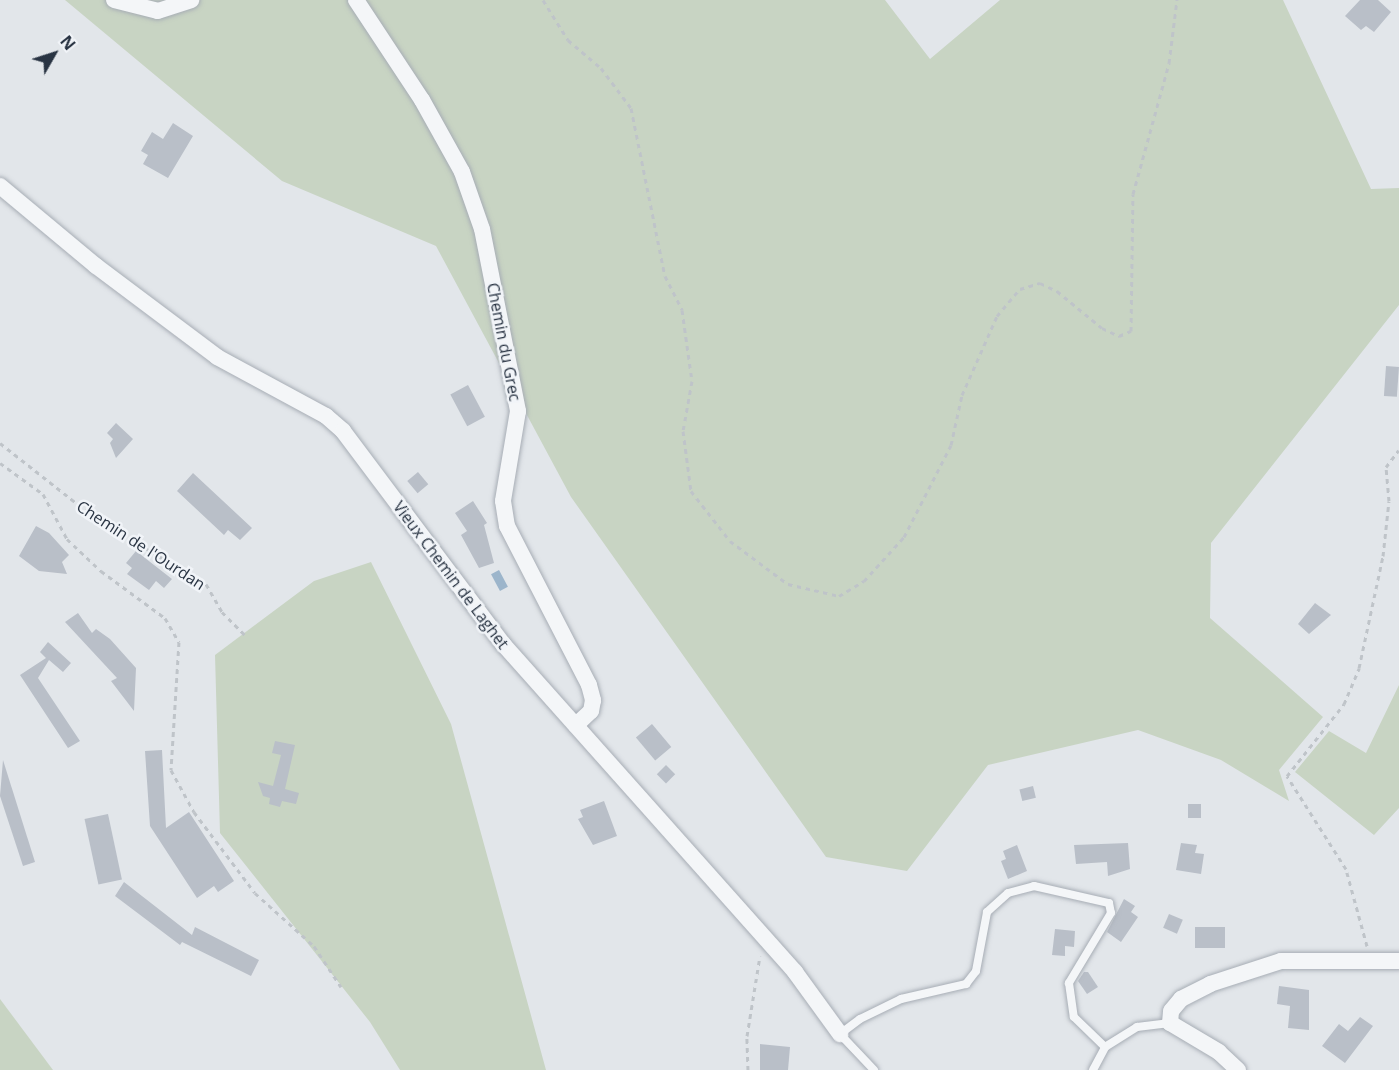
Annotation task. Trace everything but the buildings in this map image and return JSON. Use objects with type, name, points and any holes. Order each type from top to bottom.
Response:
[{"type":"street","points":[[114,0],[158,11],[191,0]]},
{"type":"street","name":"Chemin du Grec","points":[[356,0],[422,100],[462,172],[482,229],[518,411],[503,501],[507,526],[589,685],[593,700],[591,711],[576,725]]},
{"type":"street","name":"Vieux Chemin de Laghet","points":[[0,186],[216,357],[326,416],[343,431],[503,644],[762,939],[795,972],[840,1034]]},
{"type":"street","points":[[1238,1070],[1219,1052],[1170,1023],[1171,1011],[1181,999],[1210,984],[1281,961],[1330,958],[1372,962],[1399,961]]},
{"type":"lane","points":[[840,1034],[860,1019],[901,999],[966,984],[976,971],[987,912],[1008,893],[1034,886],[1109,903],[1111,913],[1069,983],[1074,1017],[1105,1047]]},
{"type":"lane","points":[[1093,1070],[1105,1047],[1137,1027],[1170,1023]]},
{"type":"lane","name":"Vieux Chemin de Laghet","points":[[840,1034],[874,1070]]},
{"type":"path","points":[[543,0],[568,40],[601,68],[631,108],[665,276],[682,310],[692,381],[683,431],[691,491],[730,541],[788,584],[840,596],[864,581],[904,537],[951,445],[962,395],[996,316],[1020,289],[1040,283],[1057,291],[1102,328],[1119,336],[1131,331],[1133,194],[1169,63],[1177,0]]},
{"type":"path","name":"Chemin de l'Ourdan","points":[[0,443],[98,520],[207,584],[222,612],[245,635]]},
{"type":"path","points":[[1372,962],[1346,869],[1287,776],[1344,704],[1359,668],[1383,556],[1389,501],[1386,467],[1399,450]]},
{"type":"path","points":[[0,463],[43,494],[67,539],[100,572],[165,618],[179,642],[171,770],[194,812],[255,893],[314,946],[341,987]]},
{"type":"path","points":[[748,1070],[747,1036],[762,939]]},
{"type":"green space","points":[[65,0],[885,0],[930,59],[1000,0],[1283,0],[1371,189],[1399,188],[1399,305],[1211,543],[1210,618],[1323,717],[1279,770],[1289,801],[1221,760],[1138,730],[988,765],[907,871],[826,857],[571,497],[436,246],[282,181]]},
{"type":"green space","points":[[371,562],[451,724],[546,1070],[400,1070],[370,1022],[220,833],[215,655],[314,581]]},
{"type":"green space","points":[[1399,685],[1399,808],[1374,835],[1295,772],[1329,731],[1366,753]]},
{"type":"green space","points":[[0,999],[53,1070],[0,1070]]},
{"type":"water","points":[[499,570],[508,587],[500,591],[491,574]]}]
